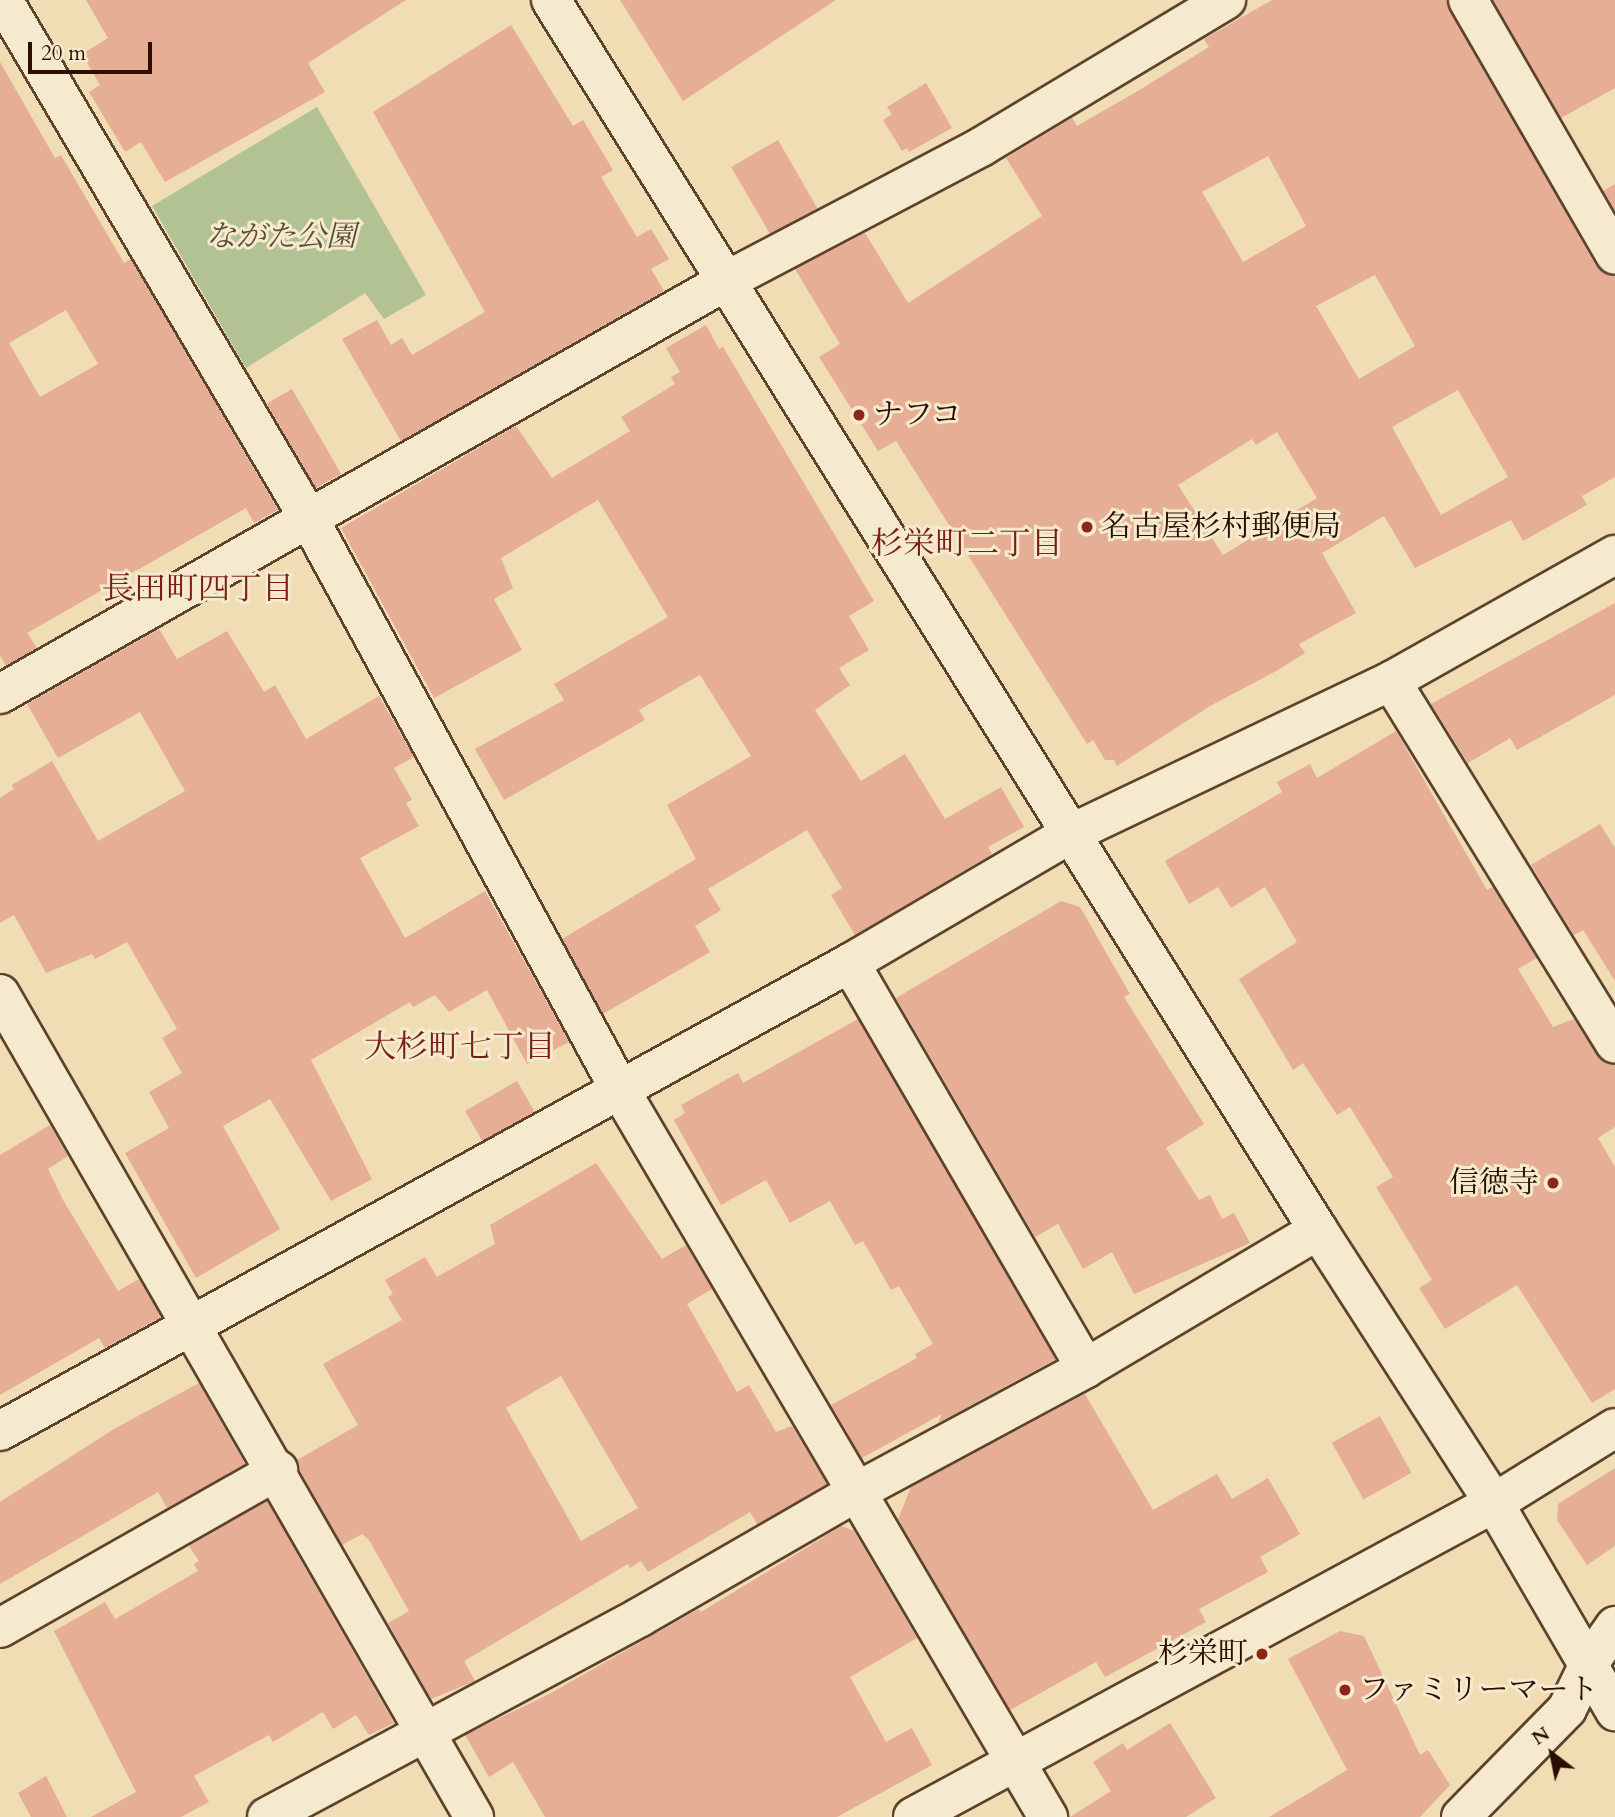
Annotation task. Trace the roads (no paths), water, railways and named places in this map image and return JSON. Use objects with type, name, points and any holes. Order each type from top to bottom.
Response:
[{"type":"street","points":[[3,0],[308,517],[620,1090],[1048,1817]]},
{"type":"street","points":[[551,0],[1318,1230],[1494,1503],[1590,1662],[1615,1711]]},
{"type":"street","points":[[0,694],[726,281],[981,147],[1226,0]]},
{"type":"street","points":[[1468,0],[1615,255]]},
{"type":"street","points":[[0,1431],[186,1324],[620,1090],[850,962],[1070,834],[1391,681],[1615,555]]},
{"type":"street","points":[[1391,681],[1615,1044]]},
{"type":"street","points":[[850,962],[1086,1368]]},
{"type":"street","points":[[0,994],[186,1324],[278,1470],[474,1817]]},
{"type":"street","points":[[267,1817],[423,1730],[640,1617],[858,1491],[1086,1368],[1318,1230]]},
{"type":"street","points":[[913,1817],[1494,1503],[1615,1427]]},
{"type":"street","points":[[0,1628],[278,1470]]},
{"type":"street","points":[[1461,1817],[1567,1709],[1590,1662],[1615,1626]]},
{"type":"place","name":"ナフコ","points":[[859,415]]},
{"type":"place","name":"名古屋杉村郵便局","points":[[1087,527]]},
{"type":"place","name":"信徳寺","points":[[1553,1183]]},
{"type":"place","name":"杉栄町","points":[[1262,1654]]},
{"type":"place","name":"ファミリーマート","points":[[1345,1690]]},
{"type":"district","name":"杉栄町二丁目","points":[[967,544]]},
{"type":"district","name":"長田町四丁目","points":[[198,589]]},
{"type":"district","name":"大杉町七丁目","points":[[460,1047]]},
{"type":"park label","name":"ながた公園","points":[[281,237]]}]
